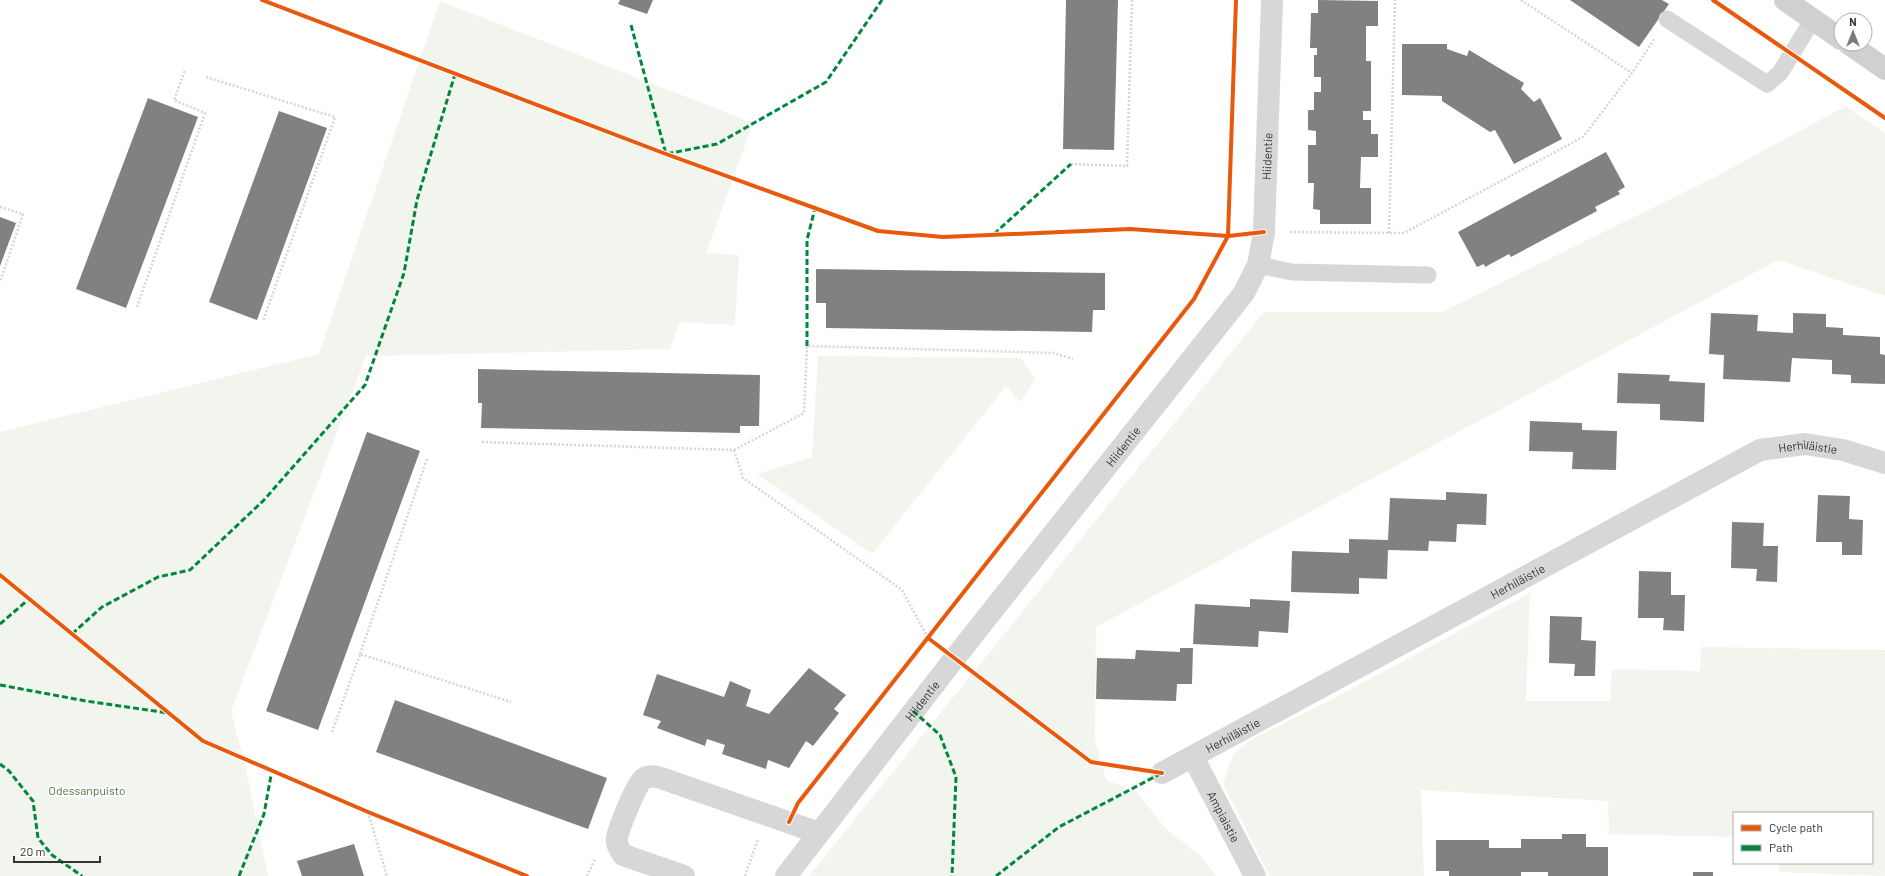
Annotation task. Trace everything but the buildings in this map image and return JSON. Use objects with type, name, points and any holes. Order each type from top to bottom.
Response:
[{"type":"street","name":"Hiidentie","points":[[786,876],[954,659],[1244,293],[1258,265],[1264,232],[1272,0]]},
{"type":"street","points":[[1784,0],[1833,33]]},
{"type":"street","points":[[1861,52],[1885,69]]},
{"type":"street","name":"Herhiläistie","points":[[1162,773],[1760,450],[1805,444],[1843,450],[1885,464]]},
{"type":"street","name":"Ampiaistie","points":[[1193,757],[1255,876]]},
{"type":"street","points":[[684,876],[624,855],[619,848],[617,837],[636,787],[641,780],[646,777],[654,776],[661,778],[819,833]]},
{"type":"lane","points":[[1667,19],[1767,84],[1780,73],[1813,19]]},
{"type":"lane","points":[[1258,265],[1292,272],[1428,275]]},
{"type":"path","points":[[1071,164],[1127,166],[1132,0]]},
{"type":"path","points":[[1389,233],[1395,0]]},
{"type":"path","points":[[1264,232],[1404,233],[1583,137],[1632,73],[1521,0]]},
{"type":"path","points":[[137,307],[205,113],[174,100],[185,70]]},
{"type":"path","points":[[206,77],[335,117],[263,321]]},
{"type":"path","points":[[0,207],[23,214],[0,282]]},
{"type":"path","points":[[482,442],[734,450],[804,413],[807,346],[1054,354],[1073,359]]},
{"type":"path","points":[[734,450],[743,478],[902,590],[928,638],[954,659]]},
{"type":"path","points":[[332,732],[427,459]]},
{"type":"path","points":[[923,644],[933,632]]},
{"type":"path","points":[[360,654],[511,702]]},
{"type":"path","points":[[361,809],[375,815]]},
{"type":"path","points":[[368,812],[387,876]]},
{"type":"green space","name":"Odessanpuisto","points":[[440,1],[753,123],[706,253],[739,255],[735,325],[680,322],[670,349],[366,356],[231,711],[246,769],[268,876],[0,876],[0,432],[319,354]]},
{"type":"green space","points":[[1846,106],[1885,133],[1885,296],[1778,260],[1096,627],[1095,740],[1106,780],[1137,792],[1166,829],[1200,855],[1217,876],[809,876],[1264,312],[1442,312],[1715,177]]},
{"type":"green space","points":[[818,356],[1021,358],[1035,379],[1020,402],[1006,386],[872,554],[757,474],[812,457]]},
{"type":"green space","points":[[1530,593],[1526,701],[1610,701],[1612,669],[1700,671],[1701,647],[1885,650],[1885,876],[1779,872],[1780,864],[1873,864],[1873,812],[1733,812],[1733,837],[1609,834],[1608,801],[1421,790],[1424,876],[1271,876],[1268,873],[1223,784],[1233,754],[1249,741],[1342,694]]},
{"type":"marked path","points":[[631,25],[666,154],[717,144],[826,82],[882,0]]},
{"type":"marked path","points":[[72,634],[102,607],[158,577],[190,570],[264,500],[365,385],[404,273],[417,200],[455,74]]},
{"type":"marked path","points":[[994,234],[1071,164]]},
{"type":"marked path","points":[[807,346],[807,240],[815,208]]},
{"type":"marked path","points":[[0,624],[29,599]]},
{"type":"marked path","points":[[0,685],[86,701],[168,713]]},
{"type":"marked path","points":[[913,711],[940,735],[956,777],[952,876]]},
{"type":"marked path","points":[[0,764],[9,771],[33,801],[38,838],[52,855],[82,876]]},
{"type":"marked path","points":[[239,876],[264,814],[272,770]]},
{"type":"marked path","points":[[996,876],[1059,827],[1160,774]]},
{"type":"cycle path","points":[[262,0],[666,154],[878,231],[943,237],[1130,229],[1228,236],[1264,232]]},
{"type":"cycle path","points":[[789,822],[798,803],[1194,299],[1228,236],[1236,0]]},
{"type":"cycle path","points":[[1713,0],[1885,118]]},
{"type":"cycle path","points":[[0,575],[203,741],[368,812],[527,876]]},
{"type":"cycle path","points":[[928,638],[1091,762],[1162,773]]}]
